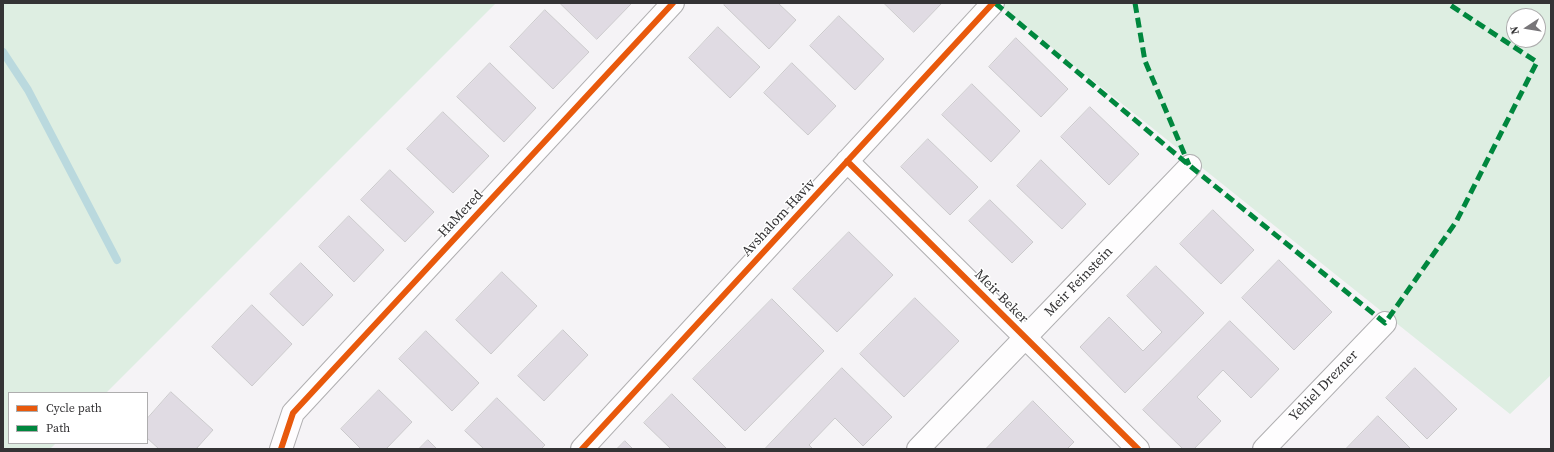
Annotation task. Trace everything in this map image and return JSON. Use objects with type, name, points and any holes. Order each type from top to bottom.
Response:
[{"type":"street","name":"HaMered","points":[[281,449],[293,413],[673,3]]},
{"type":"street","name":"Avshalom Haviv","points":[[582,449],[993,3]]},
{"type":"street","name":"Meir Beker","points":[[847,161],[1138,449]]},
{"type":"street","name":"Meir Feinstein","points":[[918,449],[1190,166]]},
{"type":"street","name":"Yehiel Drezner","points":[[1264,449],[1385,323]]},
{"type":"green space","points":[[3,3],[496,3],[107,392],[8,392],[8,444],[55,444],[50,449],[3,449]]},
{"type":"green space","points":[[996,3],[1551,3],[1551,375],[1510,414]]},
{"type":"building","points":[[560,3],[629,3],[631,4],[597,39]]},
{"type":"building","points":[[726,3],[778,3],[796,20],[769,49],[724,5]]},
{"type":"building","points":[[884,3],[942,3],[914,32]]},
{"type":"building","points":[[545,10],[589,52],[553,89],[510,47]]},
{"type":"building","points":[[839,16],[884,59],[855,90],[810,46]]},
{"type":"building","points":[[718,27],[760,67],[730,98],[689,58]]},
{"type":"building","points":[[1016,38],[1068,89],[1041,117],[989,67]]},
{"type":"building","points":[[490,63],[536,108],[504,142],[457,97]]},
{"type":"building","points":[[792,63],[836,106],[808,135],[764,93]]},
{"type":"building","points":[[972,84],[1020,131],[991,162],[942,115]]},
{"type":"building","points":[[1090,107],[1139,154],[1109,185],[1061,137]]},
{"type":"building","points":[[443,112],[489,156],[453,193],[407,149]]},
{"type":"building","points":[[928,139],[978,187],[950,215],[901,167]]},
{"type":"building","points":[[1041,160],[1086,204],[1062,229],[1017,186]]},
{"type":"building","points":[[390,170],[434,212],[405,242],[361,200]]},
{"type":"building","points":[[990,200],[1033,242],[1012,263],[969,221]]},
{"type":"building","points":[[1213,210],[1254,250],[1221,284],[1180,244]]},
{"type":"building","points":[[349,216],[384,250],[354,282],[319,247]]},
{"type":"building","points":[[849,232],[893,275],[837,332],[793,289]]},
{"type":"building","points":[[1279,260],[1332,312],[1294,350],[1242,298]]},
{"type":"building","points":[[301,263],[333,295],[303,326],[270,294]]},
{"type":"building","points":[[1156,266],[1204,313],[1125,393],[1080,347],[1109,317],[1143,351],[1162,332],[1127,296]]},
{"type":"building","points":[[502,272],[537,306],[491,354],[456,320]]},
{"type":"building","points":[[915,298],[959,341],[904,397],[860,354]]},
{"type":"building","points":[[772,299],[824,351],[745,431],[693,379]]},
{"type":"building","points":[[252,305],[292,344],[252,386],[212,347]]},
{"type":"building","points":[[1230,321],[1279,369],[1251,398],[1223,370],[1197,397],[1221,421],[1194,449],[1183,449],[1143,410]]},
{"type":"building","points":[[563,330],[588,355],[544,401],[518,376]]},
{"type":"building","points":[[426,331],[479,383],[452,411],[399,359]]},
{"type":"building","points":[[842,368],[892,417],[863,446],[835,418],[809,445],[813,449],[765,449]]},
{"type":"building","points":[[1415,368],[1457,409],[1427,439],[1386,398]]},
{"type":"building","points":[[379,390],[412,422],[386,449],[361,449],[341,429]]},
{"type":"building","points":[[171,392],[213,430],[196,449],[159,449],[148,439],[148,418]]},
{"type":"building","points":[[672,394],[727,449],[671,449],[644,423]]},
{"type":"building","points":[[497,398],[545,445],[541,449],[484,449],[465,431]]},
{"type":"building","points":[[1033,401],[1074,442],[1067,449],[986,449]]},
{"type":"building","points":[[1378,416],[1411,449],[1346,449]]},
{"type":"building","points":[[428,440],[437,449],[419,449]]},
{"type":"building","points":[[625,441],[633,449],[617,449]]},
{"type":"waterway","points":[[3,52],[28,90],[117,260]]},
{"type":"marked path","points":[[995,3],[1190,166],[1385,323],[1456,222],[1537,62],[1447,3]]},
{"type":"marked path","points":[[1135,3],[1145,61],[1189,165]]},
{"type":"cycle path","points":[[281,449],[293,413],[673,3]]},
{"type":"cycle path","points":[[582,449],[993,3]]},
{"type":"cycle path","points":[[847,161],[1138,449]]}]
